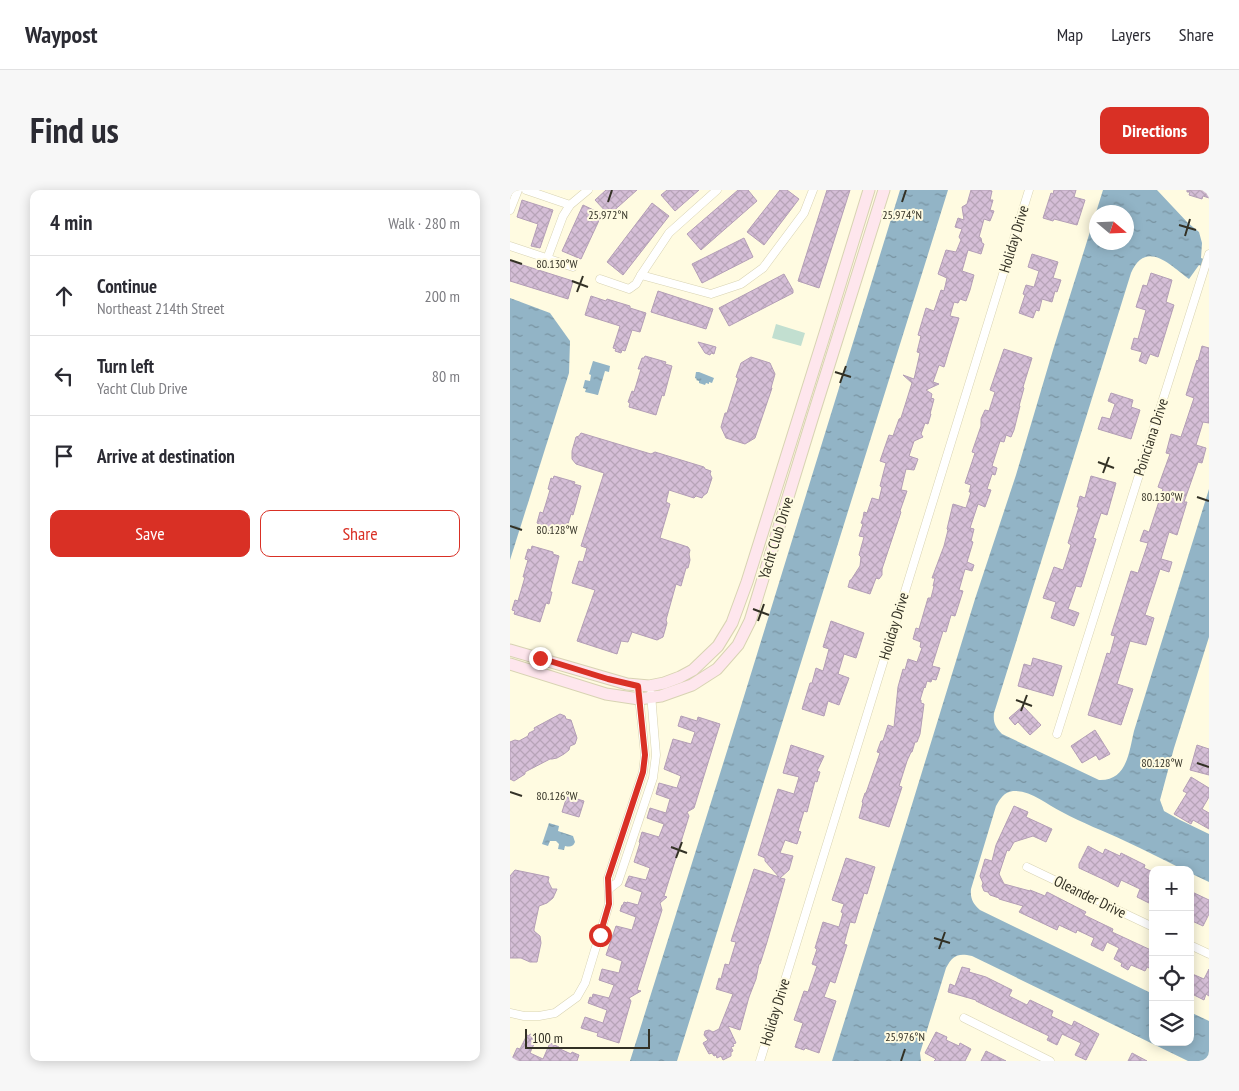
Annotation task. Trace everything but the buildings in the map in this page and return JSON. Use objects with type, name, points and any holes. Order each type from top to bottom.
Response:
[{"type":"street","points":[[510,210],[518,190]]},
{"type":"street","points":[[526,190],[570,205]]},
{"type":"street","points":[[546,259],[563,216],[570,205],[588,190]]},
{"type":"street","points":[[600,279],[629,289],[636,284],[669,233],[717,190]]},
{"type":"street","points":[[641,276],[711,294],[741,284],[763,268],[804,214],[813,190]]},
{"type":"street","name":"Yacht Club Drive","points":[[510,664],[606,694],[639,699],[646,690],[694,670],[718,646],[732,624],[747,582],[869,190]]},
{"type":"street","name":"Yacht Club Drive","points":[[510,650],[661,696],[692,685],[717,669],[729,657],[746,632],[750,621],[884,190]]},
{"type":"street","name":"Holiday Drive","points":[[760,1061],[1029,190]]},
{"type":"street","points":[[510,246],[573,267]]},
{"type":"street","name":"Poinciana Drive","points":[[1057,734],[1209,254]]},
{"type":"street","points":[[609,889],[618,882],[653,778],[656,755],[646,690]]},
{"type":"street","points":[[510,1012],[524,1016],[555,1013],[577,997],[585,983],[609,904],[608,878],[643,772],[645,755],[639,699]]},
{"type":"street","points":[[645,755],[656,755]]},
{"type":"street","name":"Oleander Drive","points":[[1027,867],[1149,925]]},
{"type":"street","points":[[1194,947],[1209,954]]},
{"type":"street","points":[[964,1018],[1050,1061]]},
{"type":"green space","points":[[776,324],[805,333],[801,346],[772,338]]},
{"type":"water","points":[[900,190],[948,190],[677,1061],[630,1061],[733,732]]},
{"type":"water","points":[[1103,190],[1157,190],[1199,232],[1202,243],[1201,258],[1209,261],[1209,269],[1199,265],[1189,279],[1166,262],[1151,256],[1137,263],[1131,273],[994,713],[994,722],[1002,734],[1099,780],[1116,776],[1125,764],[1128,756],[1134,731],[1209,489],[1209,637],[1174,748],[1160,800],[1164,811],[1209,834],[1209,882],[1194,875],[1194,866],[1176,866],[1077,820],[1032,795],[1020,791],[1005,794],[996,806],[971,889],[974,903],[980,910],[1149,992],[1149,1042],[972,956],[959,955],[951,960],[946,968],[920,1053],[921,1061],[832,1061],[975,599],[1016,475],[1089,234],[1089,250],[1134,250],[1134,205],[1098,205]]},
{"type":"water","points":[[510,298],[550,313],[570,341],[569,373],[510,560]]},
{"type":"water","points":[[593,361],[610,366],[609,372],[605,371],[598,395],[585,392],[586,389],[583,388],[585,380],[590,381],[591,375],[589,374]]},
{"type":"water","points":[[696,372],[714,378],[712,383],[709,382],[709,384],[706,383],[705,385],[699,383],[695,378]]},
{"type":"water","points":[[549,823],[559,826],[558,831],[573,836],[575,842],[573,845],[565,846],[564,850],[558,849],[559,844],[556,841],[550,841],[548,846],[542,844]]},
{"type":"water","points":[[1194,1014],[1209,1021],[1209,1061],[1188,1061],[1157,1046],[1194,1046]]},
{"type":"route","points":[[540,658],[608,679],[638,686],[644,736],[645,755],[643,772],[608,878],[609,904],[600,935]]}]
